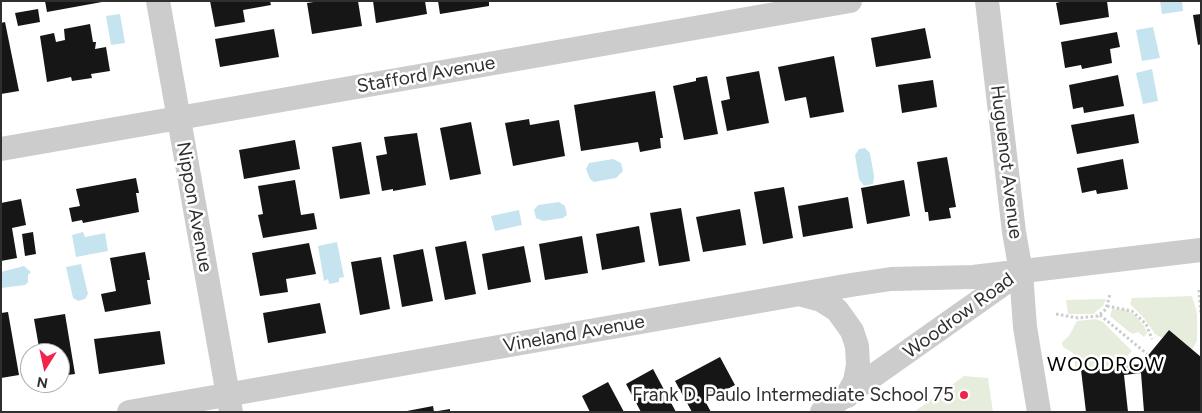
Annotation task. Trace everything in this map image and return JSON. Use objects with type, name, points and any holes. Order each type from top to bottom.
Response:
[{"type":"street","name":"Nippon Avenue","points":[[158,1],[230,403]]},
{"type":"street","name":"Stafford Avenue","points":[[1,149],[850,1]]},
{"type":"street","name":"Huguenot Avenue","points":[[987,1],[1021,272],[1025,328],[1038,412]]},
{"type":"street","name":"Woodrow Road","points":[[822,412],[1021,272],[1201,250]]},
{"type":"street","name":"Vineland Avenue","points":[[129,412],[230,403],[891,279],[949,279],[1021,272]]},
{"type":"street","points":[[802,295],[821,300],[837,310],[852,331],[857,346],[858,366],[855,381],[847,396]]},
{"type":"path","points":[[1199,290],[1201,314]]},
{"type":"path","points":[[1056,314],[1078,318],[1090,318],[1100,315],[1107,306],[1110,294]]},
{"type":"path","points":[[1107,306],[1132,311],[1146,324],[1152,339]]},
{"type":"path","points":[[1100,315],[1147,354]]},
{"type":"green space","points":[[1192,296],[1197,313],[1197,341],[1192,350],[1169,330],[1162,338],[1155,334],[1144,318],[1130,304],[1132,298]]},
{"type":"green space","points":[[1106,299],[1103,306],[1093,314],[1068,314],[1066,300]]},
{"type":"green space","points":[[1112,309],[1126,310],[1135,315],[1147,333],[1144,337],[1138,332],[1133,334],[1128,331],[1110,316]]},
{"type":"green space","points":[[1096,319],[1103,322],[1132,351],[1127,356],[1128,365],[1076,371],[1073,353],[1063,347],[1062,342],[1069,336],[1077,321]]},
{"type":"green space","name":"Frank D. Paulo Intermediate School 75","points":[[964,376],[988,378],[993,412],[914,412]]},
{"type":"water","points":[[1160,1],[1182,1],[1183,11],[1162,14]]},
{"type":"water","points":[[120,14],[125,43],[111,45],[106,16]]},
{"type":"water","points":[[1153,27],[1160,58],[1142,61],[1136,30]]},
{"type":"water","points":[[1152,69],[1158,101],[1143,104],[1136,73]]},
{"type":"water","points":[[865,148],[870,153],[874,176],[873,184],[864,186],[859,179],[855,155],[859,149]]},
{"type":"water","points":[[613,159],[621,163],[623,171],[616,178],[594,182],[590,179],[586,169],[589,163]]},
{"type":"water","points":[[559,202],[565,206],[567,215],[563,218],[543,221],[536,218],[534,210],[538,205]]},
{"type":"water","points":[[519,210],[522,225],[495,231],[491,216]]},
{"type":"water","points":[[83,232],[85,237],[105,233],[108,251],[76,257],[72,235]]},
{"type":"water","points":[[337,242],[344,277],[339,278],[339,282],[329,284],[328,279],[324,281],[318,246]]},
{"type":"water","points":[[81,264],[88,294],[85,299],[78,301],[73,298],[66,267]]},
{"type":"water","points":[[24,266],[31,272],[25,285],[1,288],[1,272]]},
{"type":"building","points":[[45,1],[102,1],[102,2],[47,12]]},
{"type":"building","points":[[210,1],[270,1],[271,5],[243,10],[245,22],[215,27]]},
{"type":"building","points":[[358,1],[362,26],[312,34],[307,3]]},
{"type":"building","points":[[373,1],[425,1],[427,14],[376,23]]},
{"type":"building","points":[[438,1],[489,1],[489,6],[440,14]]},
{"type":"building","points":[[1064,1],[1107,1],[1109,17],[1060,25],[1056,3]]},
{"type":"building","points":[[38,9],[40,22],[18,26],[15,13]]},
{"type":"building","points":[[1201,14],[1201,44],[1198,45],[1193,15]]},
{"type":"building","points":[[5,22],[19,91],[1,94],[1,23]]},
{"type":"building","points":[[90,24],[93,42],[96,42],[95,49],[106,47],[110,71],[91,74],[92,78],[72,81],[71,77],[47,82],[40,36],[54,33],[56,42],[65,40],[64,29]]},
{"type":"building","points":[[925,28],[931,58],[876,67],[871,38]]},
{"type":"building","points":[[274,29],[279,57],[220,67],[215,39]]},
{"type":"building","points":[[1117,32],[1120,47],[1110,49],[1112,63],[1082,69],[1081,65],[1065,68],[1061,42]]},
{"type":"building","points":[[834,56],[844,112],[810,118],[806,97],[785,101],[778,67]]},
{"type":"building","points":[[759,71],[769,123],[727,131],[721,101],[730,99],[726,77]]},
{"type":"building","points":[[1118,75],[1124,106],[1084,113],[1083,107],[1073,109],[1069,85]]},
{"type":"building","points":[[707,76],[718,134],[684,140],[673,86],[696,81],[696,78]]},
{"type":"building","points":[[933,80],[937,107],[902,113],[898,85]]},
{"type":"building","points":[[655,91],[663,138],[660,138],[661,148],[640,152],[638,142],[581,151],[574,105]]},
{"type":"building","points":[[1134,114],[1139,143],[1077,154],[1071,125]]},
{"type":"building","points":[[529,119],[530,125],[559,120],[565,156],[513,166],[505,123]]},
{"type":"building","points":[[471,122],[481,174],[450,180],[440,128]]},
{"type":"building","points":[[417,133],[426,185],[382,191],[376,156],[387,154],[384,137]]},
{"type":"building","points":[[295,140],[300,169],[244,179],[239,150]]},
{"type":"building","points":[[361,142],[370,194],[340,199],[332,147]]},
{"type":"building","points":[[947,157],[956,207],[949,208],[951,218],[929,221],[928,212],[925,212],[917,162]]},
{"type":"building","points":[[1123,159],[1128,189],[1097,194],[1096,190],[1082,193],[1077,168]]},
{"type":"building","points":[[136,178],[139,193],[136,193],[139,212],[83,223],[82,220],[72,222],[69,208],[80,206],[76,189]]},
{"type":"building","points":[[295,180],[301,215],[314,213],[317,229],[263,238],[258,215],[263,214],[258,186]]},
{"type":"building","points":[[904,180],[910,216],[867,224],[861,188]]},
{"type":"building","points":[[784,187],[793,238],[763,244],[754,192]]},
{"type":"building","points":[[848,197],[853,228],[803,237],[798,206]]},
{"type":"building","points":[[21,199],[26,225],[12,228],[17,258],[1,261],[1,203]]},
{"type":"building","points":[[681,208],[690,261],[659,266],[650,213]]},
{"type":"building","points":[[740,209],[746,245],[703,252],[696,217]]},
{"type":"building","points":[[639,226],[645,262],[602,270],[596,234]]},
{"type":"building","points":[[33,232],[36,254],[25,256],[22,234]]},
{"type":"building","points":[[582,236],[588,273],[545,280],[539,244]]},
{"type":"building","points":[[466,241],[476,294],[445,300],[435,247]]},
{"type":"building","points":[[309,243],[316,274],[286,279],[288,292],[260,296],[252,253]]},
{"type":"building","points":[[524,246],[531,282],[488,290],[482,254]]},
{"type":"building","points":[[423,249],[433,301],[402,307],[393,255]]},
{"type":"building","points":[[145,252],[150,280],[147,280],[151,304],[105,312],[101,294],[116,291],[110,258]]},
{"type":"building","points":[[381,257],[390,309],[360,315],[351,262]]},
{"type":"building","points":[[320,303],[326,333],[268,343],[263,313]]},
{"type":"building","points":[[8,312],[19,375],[1,378],[1,313]]},
{"type":"building","points":[[65,314],[70,343],[38,343],[34,319]]},
{"type":"building","points":[[1169,330],[1201,357],[1201,412],[1144,412],[1141,373],[1124,375],[1128,412],[1086,412],[1081,370],[1141,364]]},
{"type":"building","points":[[160,331],[165,364],[99,374],[94,339]]},
{"type":"building","points":[[70,344],[75,374],[70,375]]},
{"type":"building","points":[[720,357],[735,385],[705,401],[711,412],[692,412],[675,381]]},
{"type":"building","points":[[653,369],[676,412],[641,412],[626,384]]},
{"type":"building","points":[[608,382],[624,412],[590,412],[582,396]]},
{"type":"building","points":[[433,406],[434,412],[407,412],[407,411]]},
{"type":"building","points":[[450,409],[450,412],[438,412],[438,411]]},
{"type":"place","name":"Frank D. Paulo Intermediate School 75","points":[[964,395]]},
{"type":"district","name":"WOODROW","points":[[1106,365]]}]
